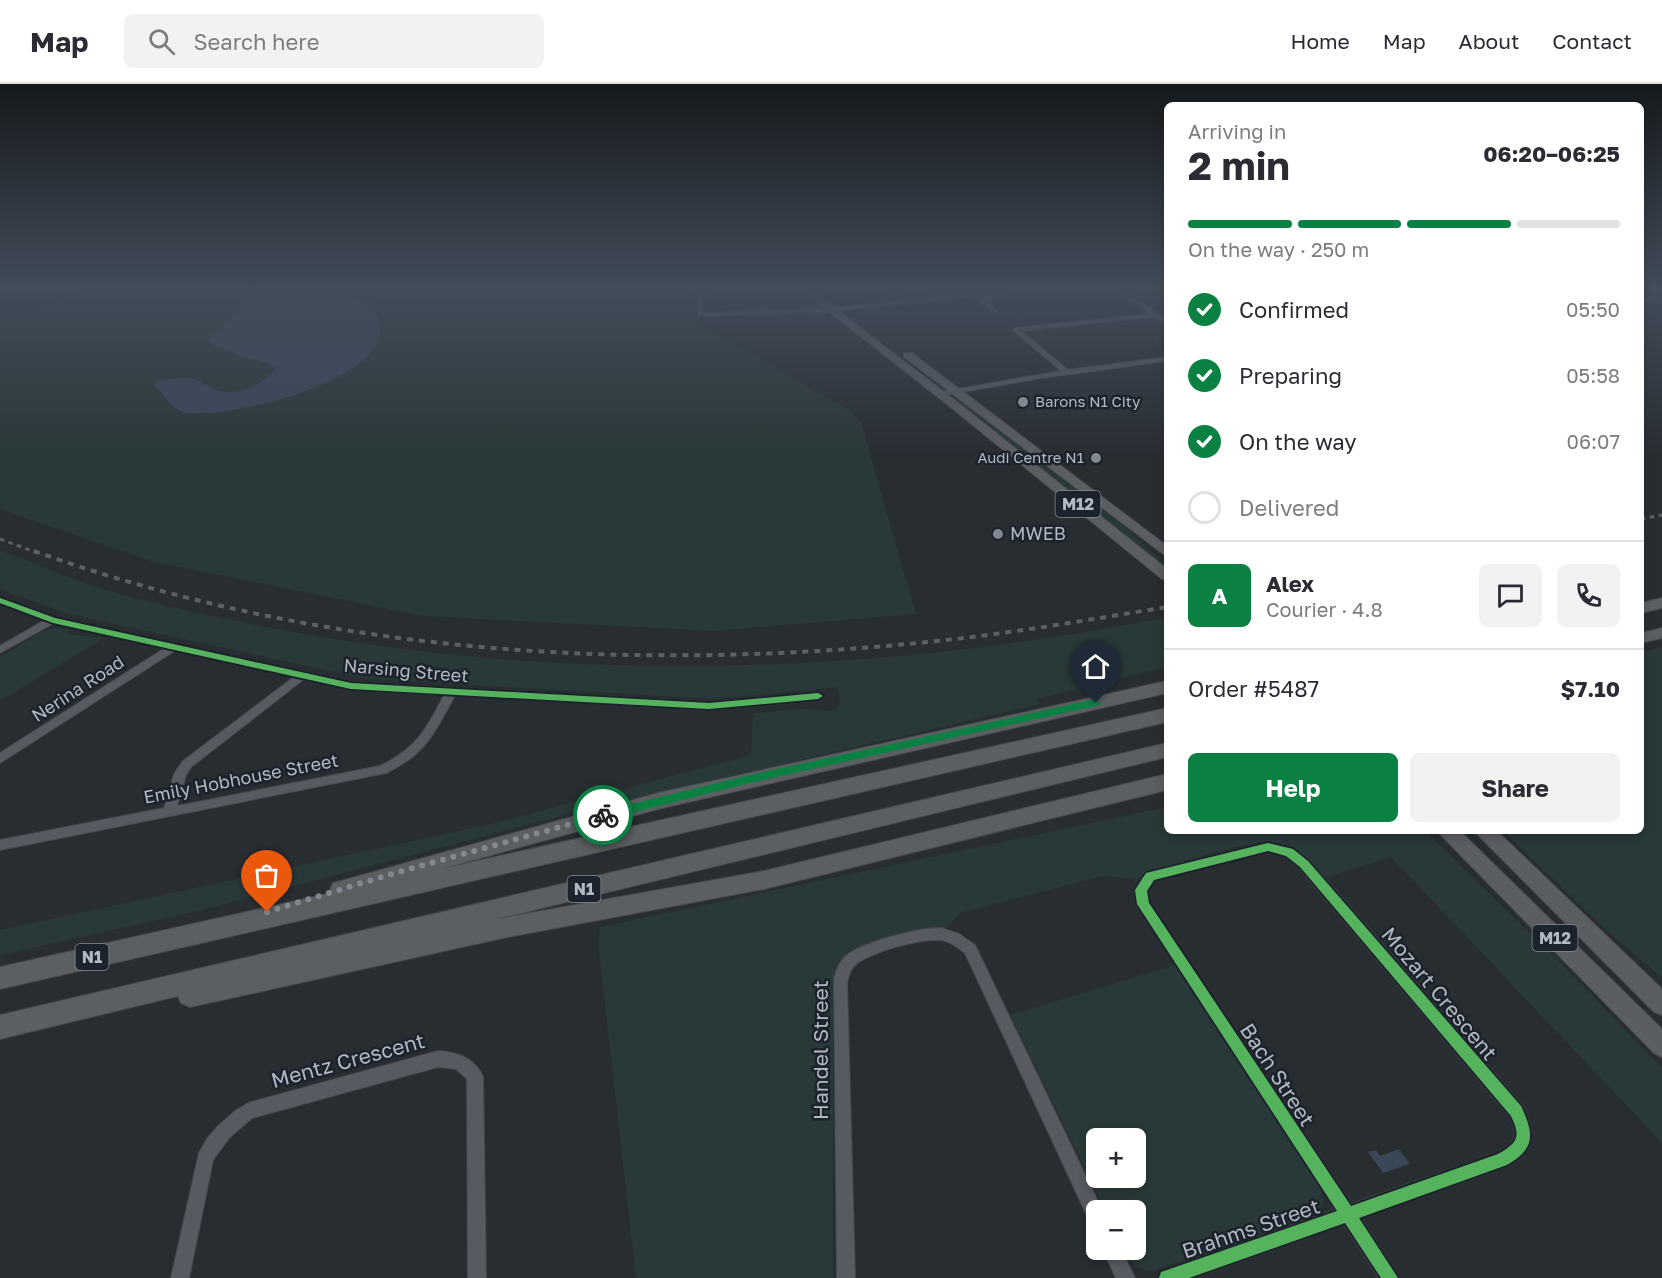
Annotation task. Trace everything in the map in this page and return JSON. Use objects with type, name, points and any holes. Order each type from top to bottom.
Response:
[{"type":"highway","points":[[1644,607],[1662,603]]},
{"type":"highway","points":[[1644,637],[1662,633]]},
{"type":"highway","points":[[184,937],[442,860],[658,801],[1164,688]]},
{"type":"highway","name":"N1","points":[[0,978],[1164,716]]},
{"type":"highway","name":"N1","points":[[0,1028],[1164,751]]},
{"type":"highway","points":[[0,1035],[502,928],[764,880],[1164,783]]},
{"type":"main road","name":"M12","points":[[884,345],[1164,551]]},
{"type":"main road","name":"M12","points":[[884,345],[944,390],[1164,573]]},
{"type":"main road","name":"M12","points":[[1451,834],[1662,1045]]},
{"type":"main road","name":"M12","points":[[1488,834],[1662,1004]]},
{"type":"street","points":[[1034,345],[1066,372]]},
{"type":"street","points":[[944,390],[1164,359]]},
{"type":"street","name":"Narsing Street","points":[[0,600],[53,620],[351,686],[709,706],[818,696]]},
{"type":"street","points":[[0,650],[53,620]]},
{"type":"street","name":"Nerina Road","points":[[0,759],[174,647]]},
{"type":"street","points":[[169,812],[180,774],[187,764],[303,675]]},
{"type":"street","name":"Emily Hobhouse Street","points":[[0,845],[382,770],[403,761],[417,751],[451,692]]},
{"type":"street","name":"Mozart Crescent","points":[[1141,890],[1150,876],[1258,849],[1279,849],[1296,856],[1515,1111],[1522,1123],[1525,1140],[1519,1151],[1502,1160],[1348,1215]]},
{"type":"street","name":"Bach Street","points":[[1141,890],[1143,904],[1390,1278]]},
{"type":"street","name":"Handel Street","points":[[846,1278],[840,982],[846,967],[860,955],[924,936],[948,936],[970,949],[1088,1200]]},
{"type":"street","name":"Mentz Crescent","points":[[180,1278],[205,1159],[230,1124],[248,1111],[438,1059],[449,1059],[468,1066],[475,1077],[477,1278]]},
{"type":"street","name":"Brahms Street","points":[[1167,1278],[1348,1215]]},
{"type":"street","points":[[1117,1260],[1126,1278]]},
{"type":"shaded area","points":[[0,345],[735,345],[849,410],[861,422],[916,614],[714,631],[423,616],[154,562],[0,509]]},
{"type":"shaded area","points":[[963,402],[1124,526],[1164,563],[1164,568],[961,403]]},
{"type":"shaded area","points":[[0,550],[93,586],[251,624],[364,644],[478,657],[594,664],[709,666],[824,662],[939,652],[1054,637],[1164,618],[1164,668],[1036,699],[1041,704],[588,809],[202,910],[0,955],[0,930],[491,824],[751,755],[753,713],[802,709],[830,710],[839,705],[840,698],[838,687],[715,699],[365,679],[65,613],[0,589]]},
{"type":"shaded area","points":[[57,627],[70,630],[68,634],[104,638],[0,701],[0,657],[45,630]]},
{"type":"shaded area","points":[[1662,647],[1662,978],[1605,929],[1506,834],[1644,834],[1644,651]]},
{"type":"shaded area","points":[[1164,808],[1164,834],[1428,834],[1556,958],[1662,1068],[1662,1143],[1391,857],[1324,878],[1305,858],[1287,847],[1280,844],[1252,844],[1214,852],[1145,873],[1137,879],[1103,876],[960,913],[947,928],[879,942],[847,956],[837,969],[833,985],[833,1278],[636,1278],[598,944],[600,927]]},
{"type":"shaded area","points":[[1175,965],[1319,1186],[1324,1202],[1318,1213],[1148,1271],[1139,1268],[1130,1260],[1146,1260],[1146,1200],[1100,1200],[1094,1188],[1146,1188],[1146,1128],[1086,1128],[1086,1171],[1010,1015]]},
{"type":"water","points":[[214,345],[376,345],[359,364],[332,380],[300,393],[233,410],[204,413],[184,412],[171,404],[154,385],[157,381],[190,378],[223,392],[240,391],[265,380],[275,368],[268,363],[242,357]]},
{"type":"water","points":[[1399,1149],[1410,1164],[1383,1173],[1368,1152],[1376,1150],[1380,1156]]},
{"type":"railway","points":[[1644,518],[1662,515]]},
{"type":"railway","points":[[0,539],[38,553]]},
{"type":"railway","points":[[34,551],[142,585],[251,613],[363,633],[475,646],[588,654],[701,655],[814,651],[927,642],[1164,607]]},
{"type":"cycle path","points":[[0,600],[53,620],[351,686],[709,706],[818,696]]},
{"type":"cycle path","points":[[1167,1278],[1502,1160],[1517,1151],[1523,1140],[1523,1128],[1516,1111],[1304,864],[1289,852],[1268,847],[1150,876],[1141,890],[1143,904],[1390,1278]]},
{"type":"way so far","points":[[267,912],[388,875],[603,815]]},
{"type":"place","name":"Barons N1 City","points":[[1023,402]]},
{"type":"place","name":"Audi Centre N1","points":[[1096,458]]},
{"type":"place","name":"MWEB","points":[[998,534]]},
{"type":"route","points":[[603,815],[750,779],[1096,703]]}]
